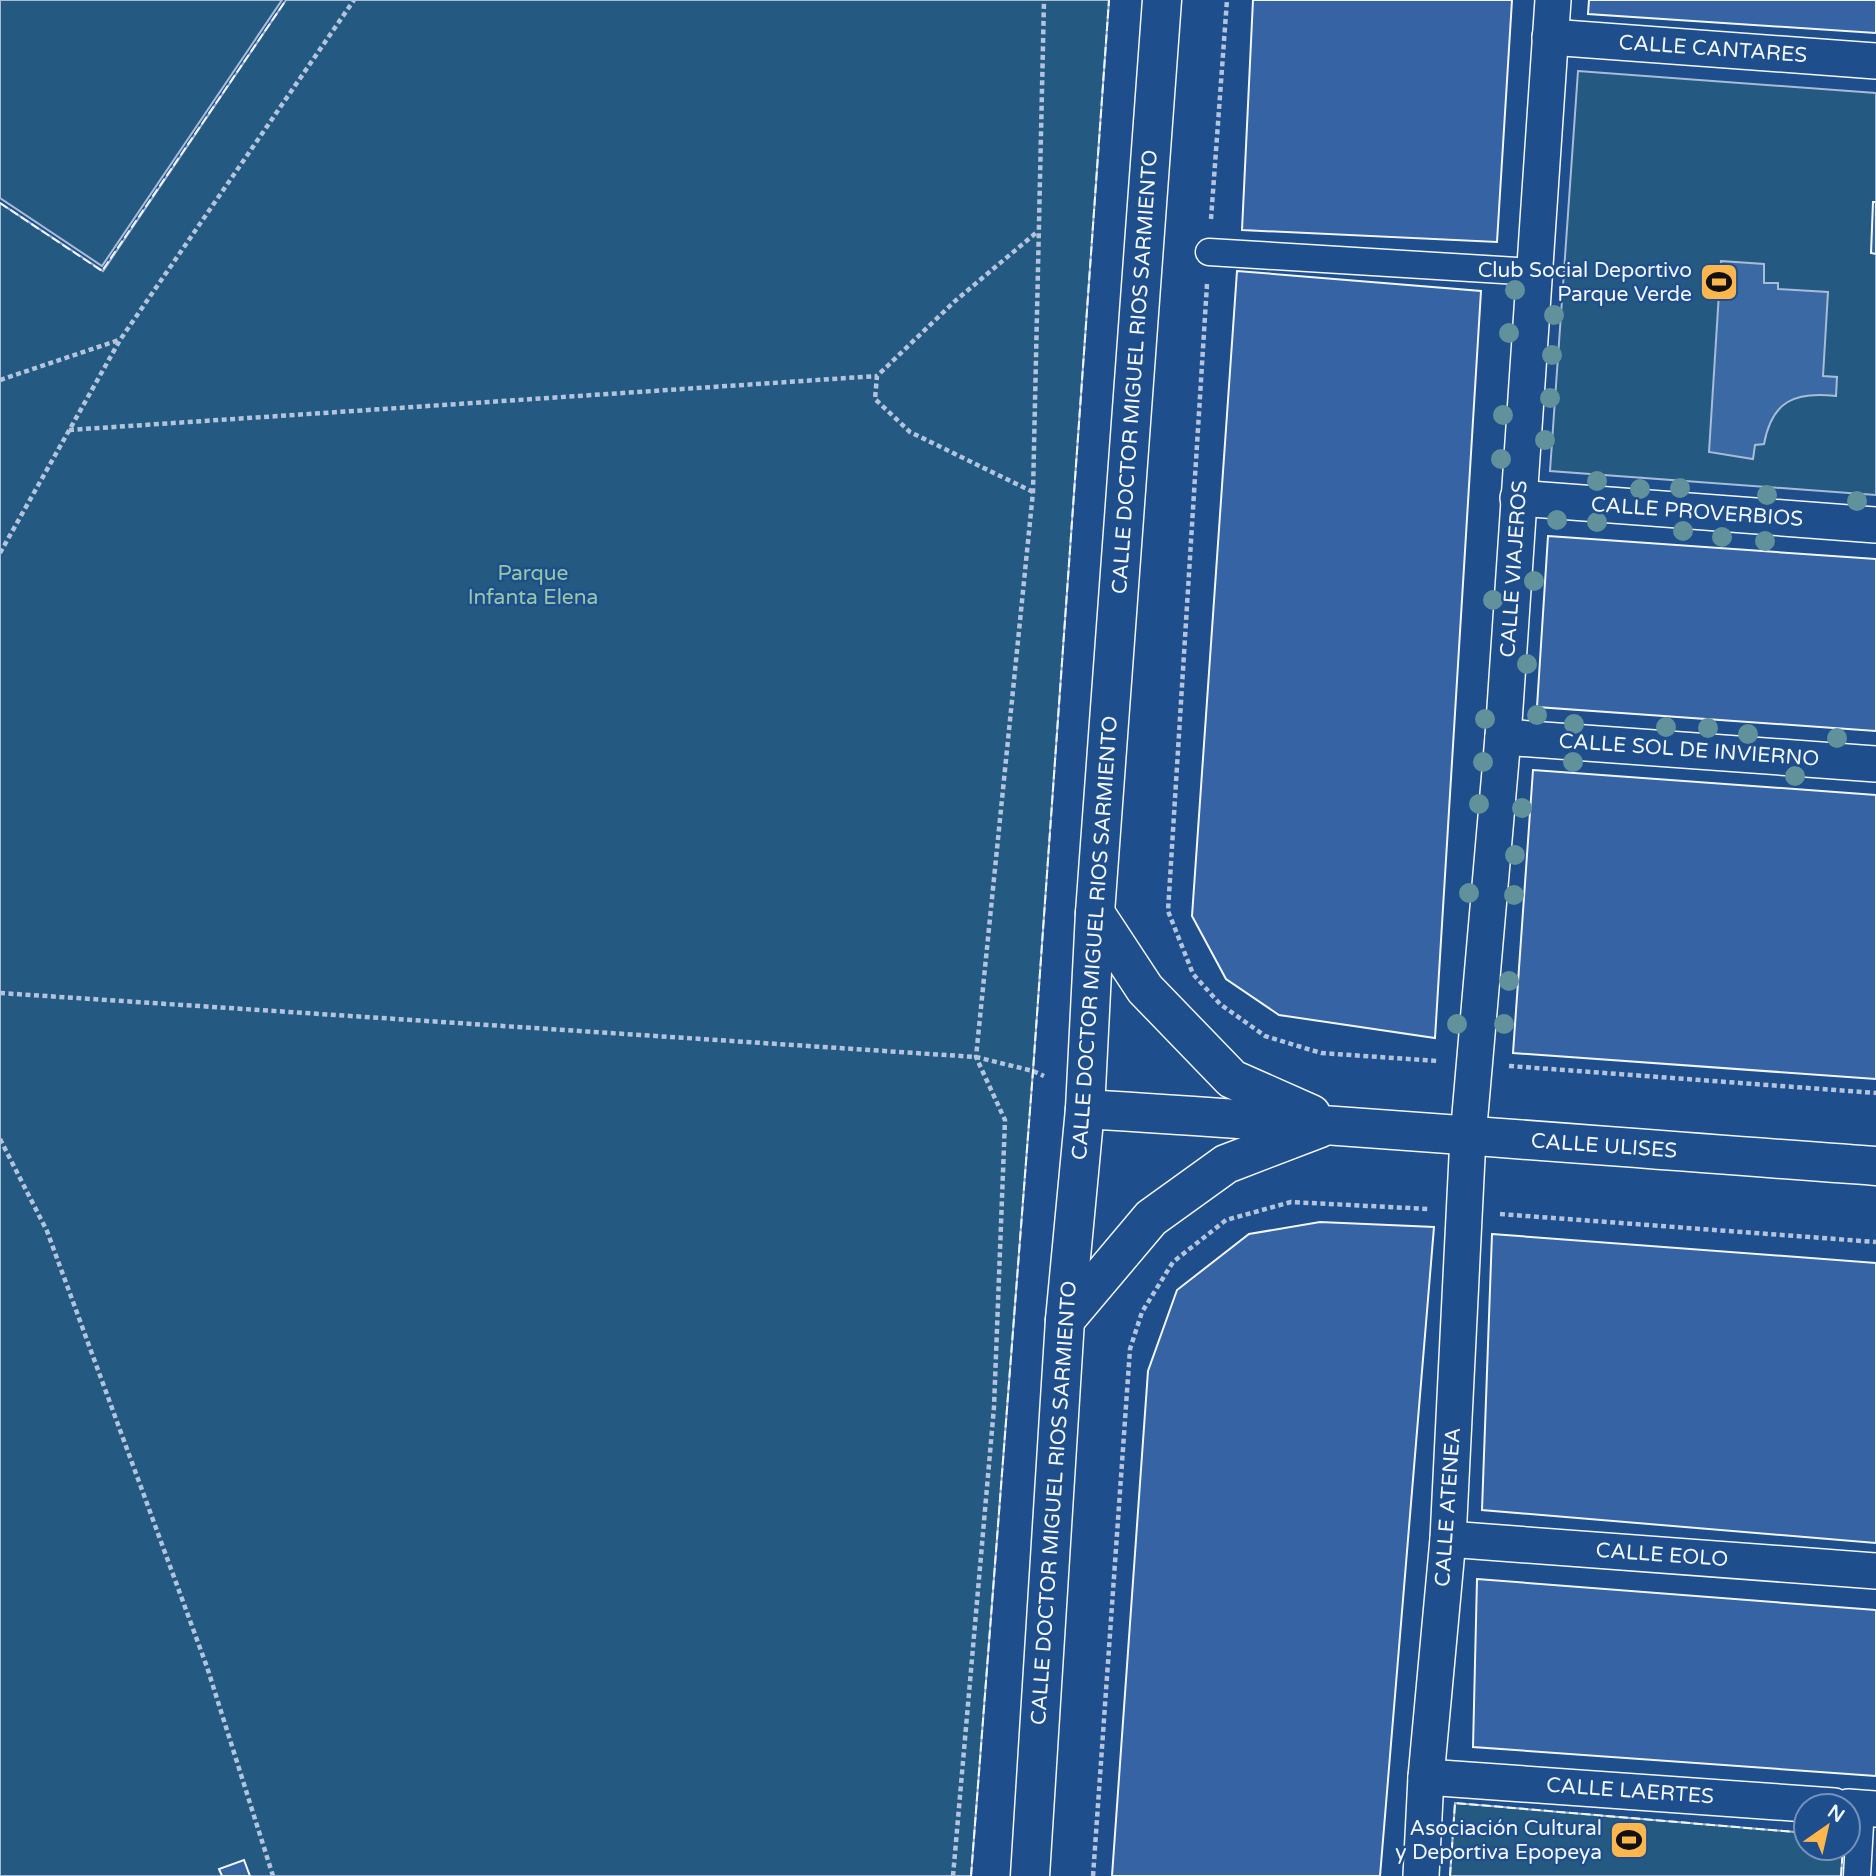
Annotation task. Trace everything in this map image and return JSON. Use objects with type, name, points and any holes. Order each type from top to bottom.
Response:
[{"type":"main road","name":"CALLE DOCTOR MIGUEL RIOS SARMIENTO","points":[[1030,1876],[1065,1320],[1084,1109],[1095,913],[1162,0]]},
{"type":"main road","name":"CALLE ULISES","points":[[1095,913],[1145,989],[1232,1079],[1332,1124]]},
{"type":"main road","name":"CALLE ULISES","points":[[1084,1109],[1332,1124],[1468,1137],[1876,1166]]},
{"type":"main road","name":"CALLE ULISES","points":[[1065,1320],[1151,1219],[1226,1164],[1332,1124]]},
{"type":"street","name":"CALLE VIAJEROS","points":[[1468,1137],[1503,737],[1553,0]]},
{"type":"street","name":"CALLE CANTARES","points":[[1550,37],[1876,61]]},
{"type":"street","points":[[1209,252],[1534,272]]},
{"type":"street","name":"CALLE PROVERBIOS","points":[[1518,498],[1876,525]]},
{"type":"street","name":"CALLE SOL DE INVIERNO","points":[[1503,737],[1876,764]]},
{"type":"street","name":"CALLE ATENEA","points":[[1421,1876],[1426,1777],[1448,1539],[1468,1137]]},
{"type":"street","name":"CALLE EOLO","points":[[1448,1539],[1876,1571]]},
{"type":"street","name":"CALLE LAERTES","points":[[1426,1777],[1792,1803]]},
{"type":"path","points":[[0,553],[120,340],[354,0]]},
{"type":"path","points":[[953,1876],[994,1408],[1004,1120],[976,1057],[1033,492],[1044,0]]},
{"type":"path","points":[[1227,0],[1168,911],[1193,974],[1220,1004],[1265,1036],[1321,1053],[1876,1093]]},
{"type":"path","points":[[69,430],[877,376],[955,300],[1038,231]]},
{"type":"path","points":[[0,380],[120,340]]},
{"type":"path","points":[[877,376],[876,399],[910,432],[1033,492]]},
{"type":"path","points":[[0,993],[976,1057],[1044,1076]]},
{"type":"path","points":[[0,1139],[47,1231],[207,1667],[273,1876]]},
{"type":"path","points":[[1093,1876],[1130,1349],[1142,1312],[1173,1262],[1226,1220],[1291,1202],[1876,1242]]},
{"type":"green space","points":[[0,0],[282,0],[102,266],[0,198]]},
{"type":"green space","name":"Parque Infanta Elena","points":[[286,0],[1109,0],[1033,1071],[971,1876],[0,1876],[0,203],[103,271]]},
{"type":"green space","name":"Club Social Deportivo Parque Verde","points":[[1578,71],[1876,93],[1876,495],[1550,471]]},
{"type":"green space","name":"Asociación Cultural y Deportiva Epopeya","points":[[1455,1803],[1792,1832],[1792,1862],[1842,1862],[1841,1876],[1450,1876]]},
{"type":"shaded area","points":[[1721,261],[1764,264],[1764,283],[1778,283],[1778,289],[1828,292],[1823,376],[1837,377],[1836,396],[1809,395],[1788,402],[1773,418],[1764,444],[1755,445],[1753,459],[1709,452]]},
{"type":"building","points":[[1253,0],[1512,0],[1497,242],[1242,230]]},
{"type":"building","points":[[1589,0],[1876,0],[1876,33],[1588,14]]},
{"type":"building","points":[[1873,202],[1876,202],[1876,254],[1871,253]]},
{"type":"building","points":[[1237,271],[1481,291],[1435,1038],[1279,1015],[1226,979],[1192,916]]},
{"type":"building","points":[[1548,536],[1876,559],[1876,731],[1537,707]]},
{"type":"building","points":[[1533,770],[1876,795],[1876,1079],[1513,1053]]},
{"type":"building","points":[[1320,1222],[1434,1227],[1380,1876],[1112,1876],[1148,1371],[1177,1290],[1249,1234]]},
{"type":"building","points":[[1492,1234],[1876,1263],[1876,1543],[1482,1510]]},
{"type":"building","points":[[1477,1579],[1876,1610],[1876,1776],[1473,1747]]},
{"type":"building","points":[[244,1860],[250,1876],[222,1876],[219,1869]]},
{"type":"fence","points":[[0,203],[102,271],[286,0]]},
{"type":"fence","points":[[971,1876],[1033,1071],[1109,0]]},
{"type":"fence","points":[[1450,1876],[1455,1803],[1792,1832]]},
{"type":"fence","points":[[1841,1876],[1842,1862]]},
{"type":"place","name":"Club Social Deportivo Parque Verde","points":[[1719,282]]},
{"type":"place","name":"Asociación Cultural y Deportiva Epopeya","points":[[1629,1840]]}]
